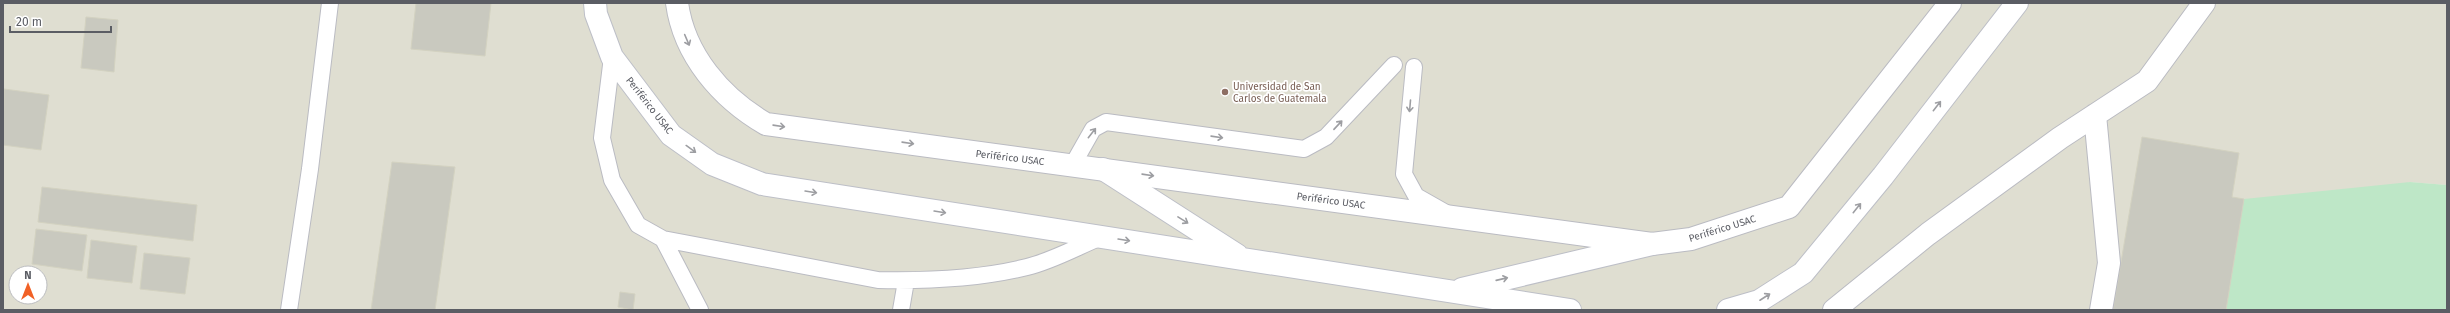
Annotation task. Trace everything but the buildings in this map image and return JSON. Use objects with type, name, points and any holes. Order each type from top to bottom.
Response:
[{"type":"street","name":"Periférico USAC","points":[[594,3],[596,14],[612,57],[671,135],[712,164],[762,184],[1570,310]]},
{"type":"street","name":"Periférico USAC","points":[[677,3],[680,22],[690,47],[706,72],[744,110],[766,124],[1652,244],[1691,239],[1789,207],[1950,3]]},
{"type":"street","points":[[1728,310],[1759,301],[1803,273],[1883,176],[2017,3]]},
{"type":"street","points":[[1834,310],[1928,234],[2095,115],[2147,81],[2204,3]]},
{"type":"street","points":[[2095,115],[2109,263],[2101,310]]},
{"type":"street","points":[[1103,169],[1244,259]]},
{"type":"street","points":[[1451,292],[1652,244]]},
{"type":"lane","points":[[289,310],[310,169],[330,3]]},
{"type":"lane","points":[[612,57],[602,138],[612,180],[638,225],[663,239],[878,280],[906,281],[956,278],[1028,267],[1101,237]]},
{"type":"lane","points":[[1072,166],[1093,129],[1106,122],[1304,149],[1326,137],[1394,65]]},
{"type":"lane","points":[[1414,67],[1404,174],[1416,196],[1451,216]]},
{"type":"lane","points":[[663,239],[700,310]]},
{"type":"lane","points":[[901,310],[906,281]]},
{"type":"shaded area","name":"Universidad de San Carlos de Guatemala","points":[[3,3],[2447,3],[2447,185],[2409,182],[2226,310],[3,310]]},
{"type":"green space","points":[[2410,182],[2447,185],[2447,310],[2226,310],[2244,199]]},
{"type":"place","name":"Universidad de San Carlos de Guatemala","points":[[1225,92]]}]
